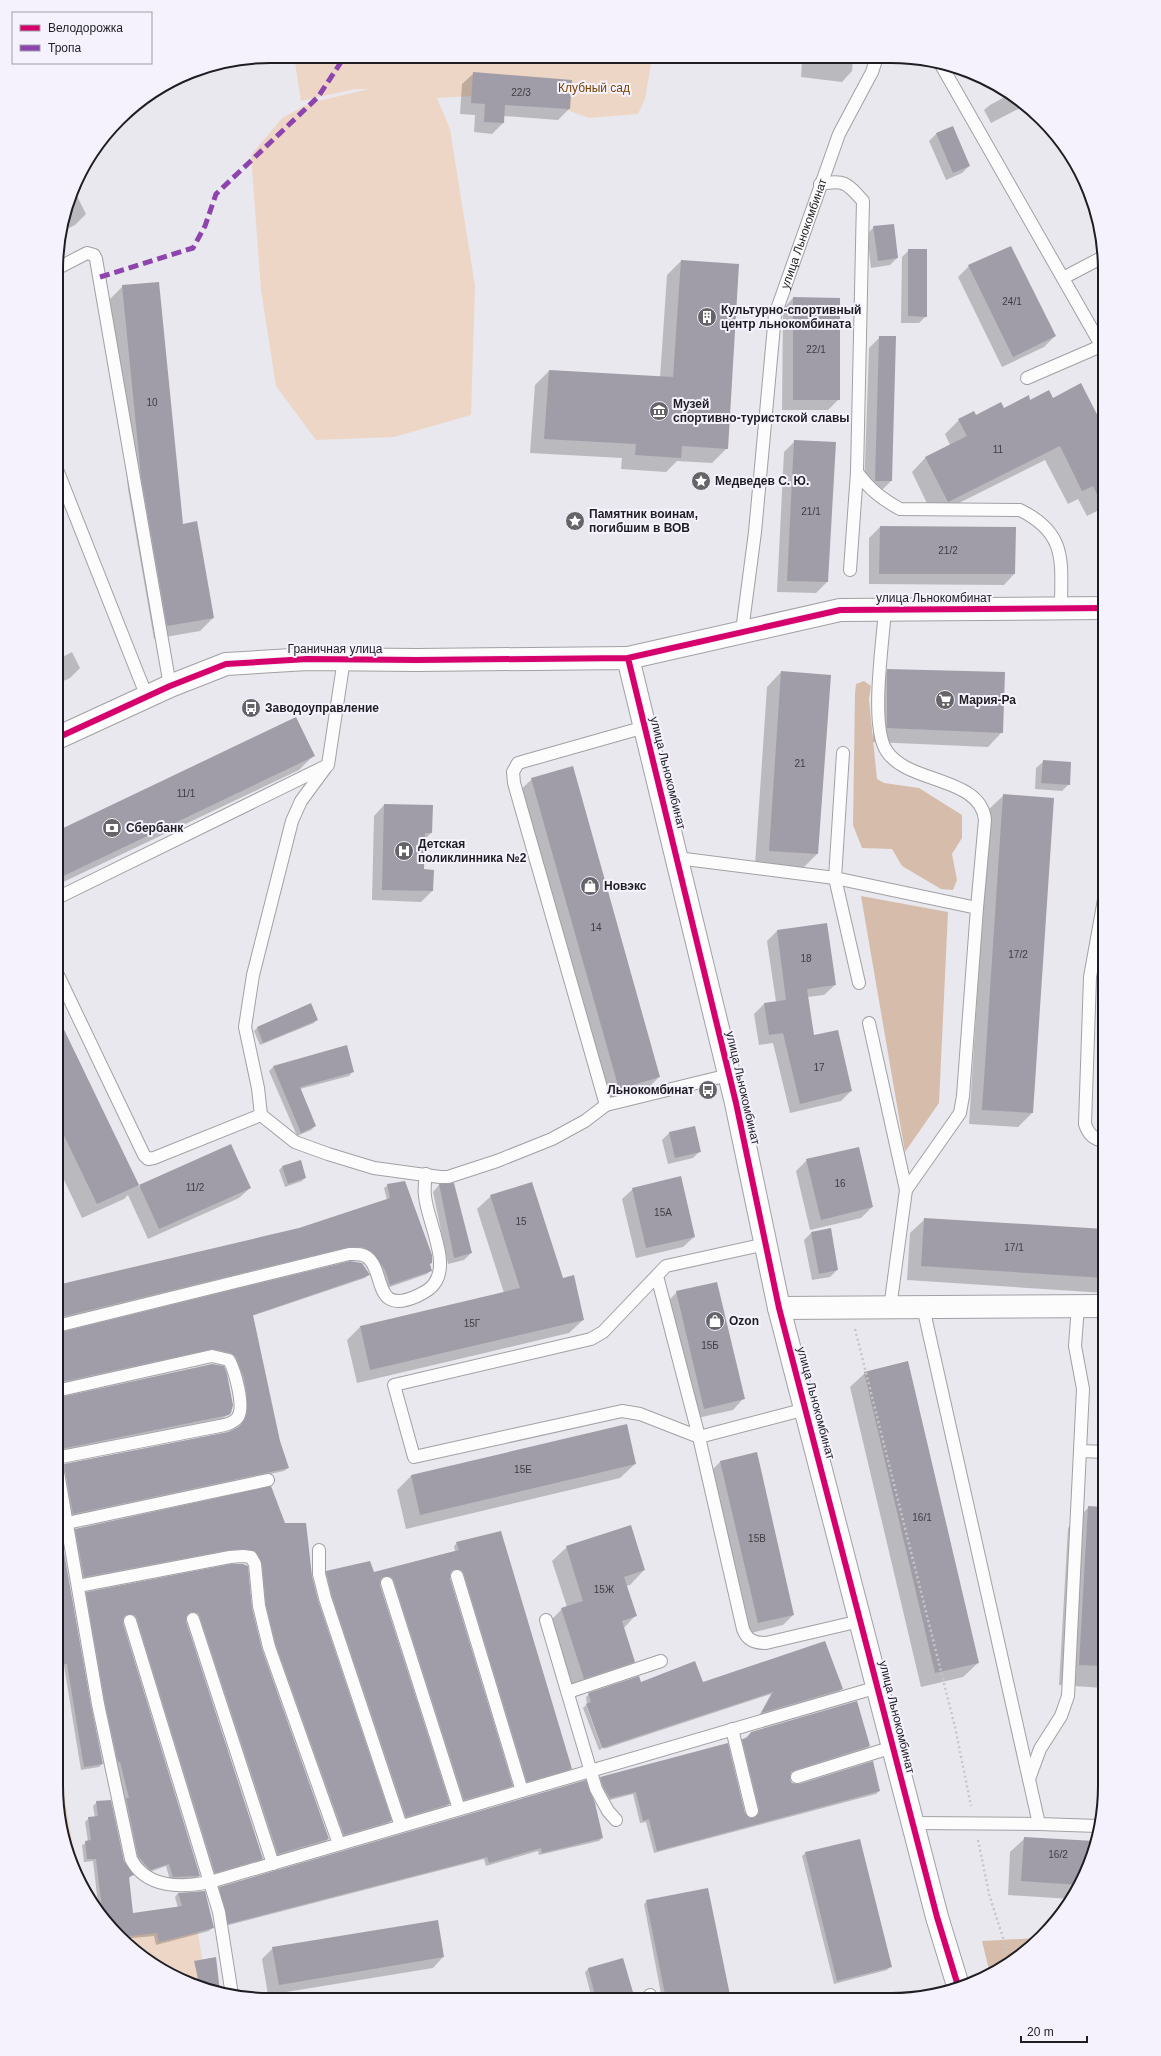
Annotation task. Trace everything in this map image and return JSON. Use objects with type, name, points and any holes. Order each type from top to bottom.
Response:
[{"type":"street","name":"улица Льнокомбинат","points":[[957,1982],[937,1917],[779,1308],[729,1075],[628,658],[840,610],[1098,608]]},
{"type":"street","name":"Граничная улица","points":[[63,735],[170,686],[226,664],[307,659],[628,658]]},
{"type":"street","points":[[779,1308],[1098,1306]]},
{"type":"lane","name":"улица Льнокомбинат","points":[[742,631],[755,532],[775,315],[820,184],[839,134],[872,72],[875,63]]},
{"type":"lane","points":[[944,70],[1098,340]]},
{"type":"lane","points":[[820,184],[836,180],[849,186],[862,201],[856,472],[850,570]]},
{"type":"lane","points":[[63,265],[87,253],[94,255],[96,259],[170,686]]},
{"type":"lane","points":[[1063,278],[1098,260]]},
{"type":"lane","points":[[1027,378],[1098,351]]},
{"type":"lane","points":[[856,472],[869,488],[885,501],[900,509],[1020,510],[1034,517],[1052,536],[1061,553],[1061,608]]},
{"type":"lane","points":[[63,485],[147,697]]},
{"type":"lane","points":[[886,609],[878,709],[879,734],[886,750],[896,762],[961,789],[980,804],[984,812],[985,820],[963,1096],[960,1113],[906,1190]]},
{"type":"lane","points":[[344,659],[328,765],[300,801],[292,821],[252,975],[245,1027],[258,1088],[261,1115],[295,1142],[302,1145],[374,1168],[448,1177],[497,1161],[552,1138],[585,1121],[606,1105],[729,1075]]},
{"type":"lane","points":[[606,1105],[514,783],[513,772],[518,764],[645,727]]},
{"type":"lane","points":[[843,753],[835,878],[859,983]]},
{"type":"lane","points":[[63,895],[328,765]]},
{"type":"lane","points":[[677,858],[835,878],[977,908]]},
{"type":"lane","points":[[1098,933],[1090,977],[1085,1124],[1091,1136],[1098,1140]]},
{"type":"lane","points":[[63,986],[144,1155],[148,1158],[154,1158],[261,1115]]},
{"type":"lane","points":[[869,1023],[906,1190],[890,1308]]},
{"type":"lane","points":[[63,1324],[350,1254],[361,1254],[372,1262],[383,1292],[388,1297],[394,1300],[410,1299],[427,1291],[435,1284],[439,1271],[440,1254],[425,1196],[426,1174]]},
{"type":"lane","points":[[766,1244],[666,1266],[602,1332],[591,1339],[394,1385],[414,1457],[622,1411],[640,1414],[699,1436],[806,1409]]},
{"type":"lane","points":[[657,1276],[699,1436],[743,1629],[748,1638],[756,1643],[766,1643],[860,1621]]},
{"type":"lane","points":[[1029,1778],[1040,1749],[1061,1716],[1068,1696],[1083,1389],[1077,1364],[1075,1346],[1078,1306]]},
{"type":"lane","points":[[923,1307],[1039,1824]]},
{"type":"lane","points":[[63,1389],[212,1356],[229,1360],[241,1403],[238,1417],[234,1422],[225,1425],[63,1458]]},
{"type":"lane","points":[[1080,1451],[1098,1452]]},
{"type":"lane","points":[[67,1523],[268,1480]]},
{"type":"lane","points":[[63,1500],[107,1753],[131,1859],[136,1869],[143,1875],[158,1881],[183,1885],[210,1882],[878,1687]]},
{"type":"lane","points":[[319,1550],[319,1574],[325,1598],[402,1826]]},
{"type":"lane","points":[[78,1586],[230,1557],[250,1557],[255,1564],[259,1606],[269,1646],[339,1844]]},
{"type":"lane","points":[[457,1576],[522,1791]]},
{"type":"lane","points":[[387,1583],[459,1809]]},
{"type":"lane","points":[[193,1619],[273,1864]]},
{"type":"lane","points":[[546,1620],[596,1789],[602,1802],[616,1820]]},
{"type":"lane","points":[[130,1621],[219,1912],[231,1989]]},
{"type":"lane","points":[[568,1692],[661,1661]]},
{"type":"lane","points":[[732,1729],[752,1811]]},
{"type":"lane","points":[[798,1777],[893,1748]]},
{"type":"lane","points":[[913,1823],[1094,1826]]},
{"type":"path","points":[[850,1308],[955,1727],[988,1894],[1009,1956]]},
{"type":"green space","name":"Клубный сад","points":[[295,63],[651,63],[645,99],[638,114],[589,118],[521,93],[437,98],[450,129],[475,286],[471,415],[394,437],[316,440],[276,386],[261,290],[251,155],[282,118],[310,103],[369,89],[355,89],[301,101]]},
{"type":"green space","points":[[63,1788],[74,1853],[67,1826],[63,1800]]},
{"type":"green space","points":[[197,1927],[206,1983],[178,1972],[166,1965],[144,1950],[127,1935]]},
{"type":"shaded area","points":[[864,681],[871,686],[869,699],[877,779],[884,783],[919,788],[962,815],[962,838],[952,854],[957,880],[953,890],[941,889],[902,866],[892,849],[862,848],[853,825],[855,693],[856,684]]},
{"type":"shaded area","points":[[861,896],[948,912],[939,1103],[905,1152]]},
{"type":"shaded area","points":[[1031,1938],[1006,1958],[989,1968],[982,1941]]},
{"type":"building","points":[[473,72],[572,80],[570,109],[505,105],[504,123],[484,122],[485,104],[471,103]]},
{"type":"building","points":[[953,126],[970,166],[953,173],[936,133]]},
{"type":"building","points":[[894,224],[898,258],[878,261],[873,226]]},
{"type":"building","points":[[1011,246],[1056,336],[1013,357],[968,265]]},
{"type":"building","points":[[908,249],[927,249],[927,317],[908,316]]},
{"type":"building","name":"Культурно-спортивный центр льнокомбината","points":[[681,260],[739,264],[728,449],[682,446],[681,458],[635,455],[636,444],[544,439],[549,370],[673,377]]},
{"type":"building","points":[[159,282],[183,524],[197,521],[214,618],[167,626],[141,476],[122,285]]},
{"type":"building","points":[[793,297],[840,298],[840,400],[793,400]]},
{"type":"building","points":[[879,336],[896,336],[892,481],[875,481]]},
{"type":"building","points":[[1081,383],[1098,416],[1098,496],[1093,486],[1082,491],[1060,446],[948,502],[925,457],[967,436],[958,419],[974,411],[976,415],[1001,402],[1004,408],[1029,395],[1030,400],[1049,390],[1053,398]]},
{"type":"building","points":[[794,440],[836,442],[828,582],[787,581]]},
{"type":"building","points":[[880,526],[1016,527],[1015,574],[879,574]]},
{"type":"building","name":"Мария-Ра","points":[[887,669],[1005,672],[1003,733],[887,728]]},
{"type":"building","points":[[781,671],[831,675],[818,854],[769,851]]},
{"type":"building","points":[[296,717],[315,756],[63,876],[63,828]]},
{"type":"building","points":[[1043,760],[1071,762],[1070,785],[1041,783]]},
{"type":"building","points":[[573,766],[660,1077],[619,1089],[531,778]]},
{"type":"building","points":[[1003,794],[1054,798],[1033,1113],[982,1110]]},
{"type":"building","name":"Детская поликлинника №2","points":[[384,804],[433,805],[432,833],[425,833],[424,869],[434,870],[433,891],[382,890]]},
{"type":"building","points":[[827,923],[836,985],[807,989],[814,1035],[838,1030],[852,1091],[800,1104],[783,1033],[769,1035],[764,1003],[786,1000],[777,930]]},
{"type":"building","points":[[311,1003],[318,1020],[263,1043],[257,1027]]},
{"type":"building","points":[[63,1027],[139,1185],[97,1204],[63,1133]]},
{"type":"building","points":[[347,1045],[354,1072],[300,1087],[316,1126],[301,1133],[273,1066]]},
{"type":"building","points":[[695,1126],[701,1152],[675,1158],[669,1132]]},
{"type":"building","points":[[231,1144],[251,1188],[159,1229],[139,1185]]},
{"type":"building","points":[[859,1147],[873,1207],[821,1220],[806,1159]]},
{"type":"building","points":[[301,1160],[306,1178],[288,1184],[282,1166]]},
{"type":"building","points":[[681,1176],[695,1237],[646,1248],[632,1188]]},
{"type":"building","points":[[405,1181],[432,1255],[432,1263],[430,1264],[432,1271],[390,1285],[385,1270],[372,1252],[362,1247],[349,1247],[63,1317],[63,1284],[299,1228],[390,1198],[387,1184]]},
{"type":"building","points":[[532,1182],[563,1278],[574,1275],[584,1320],[370,1370],[360,1326],[520,1288],[490,1195]]},
{"type":"building","points":[[454,1183],[472,1253],[454,1258],[439,1184]]},
{"type":"building","points":[[924,1218],[1098,1229],[1098,1278],[921,1266]]},
{"type":"building","points":[[831,1228],[838,1270],[819,1274],[811,1232]]},
{"type":"building","points":[[350,1261],[362,1263],[370,1275],[253,1315],[280,1441],[289,1468],[73,1514],[64,1464],[228,1432],[238,1427],[244,1421],[247,1412],[247,1396],[244,1378],[236,1357],[231,1353],[213,1349],[63,1381],[63,1332]]},
{"type":"building","points":[[717,1282],[745,1399],[704,1409],[676,1291]]},
{"type":"building","points":[[908,1361],[979,1663],[935,1673],[864,1372]]},
{"type":"building","points":[[212,1364],[224,1366],[233,1405],[229,1415],[63,1449],[63,1396]]},
{"type":"building","points":[[627,1424],[636,1464],[420,1515],[411,1475]]},
{"type":"building","points":[[757,1452],[794,1615],[758,1623],[720,1461]]},
{"type":"building","points":[[271,1486],[285,1523],[306,1523],[312,1576],[318,1600],[392,1821],[344,1835],[276,1645],[266,1605],[262,1563],[255,1551],[244,1549],[229,1550],[84,1577],[75,1529]]},
{"type":"building","points":[[1088,1506],[1098,1507],[1098,1666],[1079,1665]]},
{"type":"building","points":[[631,1525],[645,1570],[624,1577],[637,1616],[622,1621],[635,1662],[584,1679],[561,1608],[583,1601],[566,1546]]},
{"type":"building","points":[[501,1531],[572,1769],[527,1782],[464,1574],[462,1570],[455,1569],[451,1571],[450,1578],[513,1786],[464,1800],[394,1581],[392,1577],[385,1576],[381,1578],[380,1585],[450,1804],[406,1817],[332,1596],[326,1571],[370,1561],[374,1572],[459,1550],[456,1542]]},
{"type":"building","points":[[63,1547],[103,1764],[84,1767],[67,1664],[63,1664]]},
{"type":"building","points":[[231,1564],[243,1564],[248,1566],[252,1608],[262,1649],[329,1839],[278,1854],[200,1617],[198,1613],[191,1612],[187,1614],[186,1621],[263,1859],[215,1873],[137,1619],[135,1615],[128,1614],[124,1616],[123,1623],[200,1876],[173,1877],[169,1864],[150,1870],[138,1856],[126,1798],[129,1798],[120,1762],[118,1762],[105,1703],[86,1592]]},
{"type":"building","points":[[825,1641],[843,1689],[761,1713],[773,1692],[602,1748],[586,1704],[591,1702],[588,1693],[639,1676],[641,1682],[695,1661],[703,1682]]},
{"type":"building","points":[[857,1701],[870,1746],[795,1770],[791,1772],[790,1779],[792,1783],[799,1784],[873,1761],[880,1791],[657,1851],[649,1819],[643,1821],[636,1792],[610,1798],[600,1777],[728,1743],[745,1813],[750,1818],[754,1818],[759,1813],[759,1809],[742,1739],[747,1738],[751,1732]]},
{"type":"building","points":[[586,1780],[595,1803],[603,1838],[542,1853],[541,1848],[489,1863],[487,1857],[228,1924],[219,1887]]},
{"type":"building","points":[[111,1800],[124,1861],[134,1875],[129,1877],[133,1913],[182,1906],[178,1893],[205,1891],[214,1928],[159,1942],[157,1933],[128,1936],[114,1922],[102,1906],[96,1859],[87,1859],[85,1841],[91,1840],[88,1817],[98,1816],[96,1801]]},
{"type":"building","points":[[1024,1837],[1091,1841],[1073,1885],[1021,1881]]},
{"type":"building","points":[[860,1839],[892,1967],[837,1981],[805,1852]]},
{"type":"building","points":[[708,1888],[730,1993],[665,1993],[646,1900]]},
{"type":"building","points":[[438,1920],[444,1957],[279,1985],[272,1947]]},
{"type":"building","points":[[216,1957],[219,1987],[199,1980],[194,1961]]},
{"type":"building","points":[[623,1958],[633,1993],[594,1993],[588,1968]]},
{"type":"marked path","points":[[100,277],[193,248],[205,226],[216,194],[318,97],[340,63]]},
{"type":"cycle path","points":[[63,735],[170,686],[226,664],[307,659],[417,660],[628,658],[840,610],[1098,608]]},
{"type":"cycle path","points":[[628,658],[736,1103],[779,1308],[937,1917],[957,1982]]},
{"type":"place","name":"Культурно-спортивный центр льнокомбината","points":[[707,317]]},
{"type":"place","name":"Музей спортивно-туристской славы","points":[[659,411]]},
{"type":"place","name":"Медведев С. Ю.","points":[[701,481]]},
{"type":"place","name":"Памятник воинам, погибшим в ВОВ","points":[[575,521]]},
{"type":"place","name":"Мария-Ра","points":[[945,700]]},
{"type":"place","name":"Заводоуправление","points":[[251,708]]},
{"type":"place","name":"Сбербанк","points":[[112,828]]},
{"type":"place","name":"Детская поликлинника №2","points":[[404,851]]},
{"type":"place","name":"Новэкс","points":[[590,886]]},
{"type":"place","name":"Льнокомбинат","points":[[708,1090]]},
{"type":"place","name":"Ozon","points":[[715,1321]]}]
